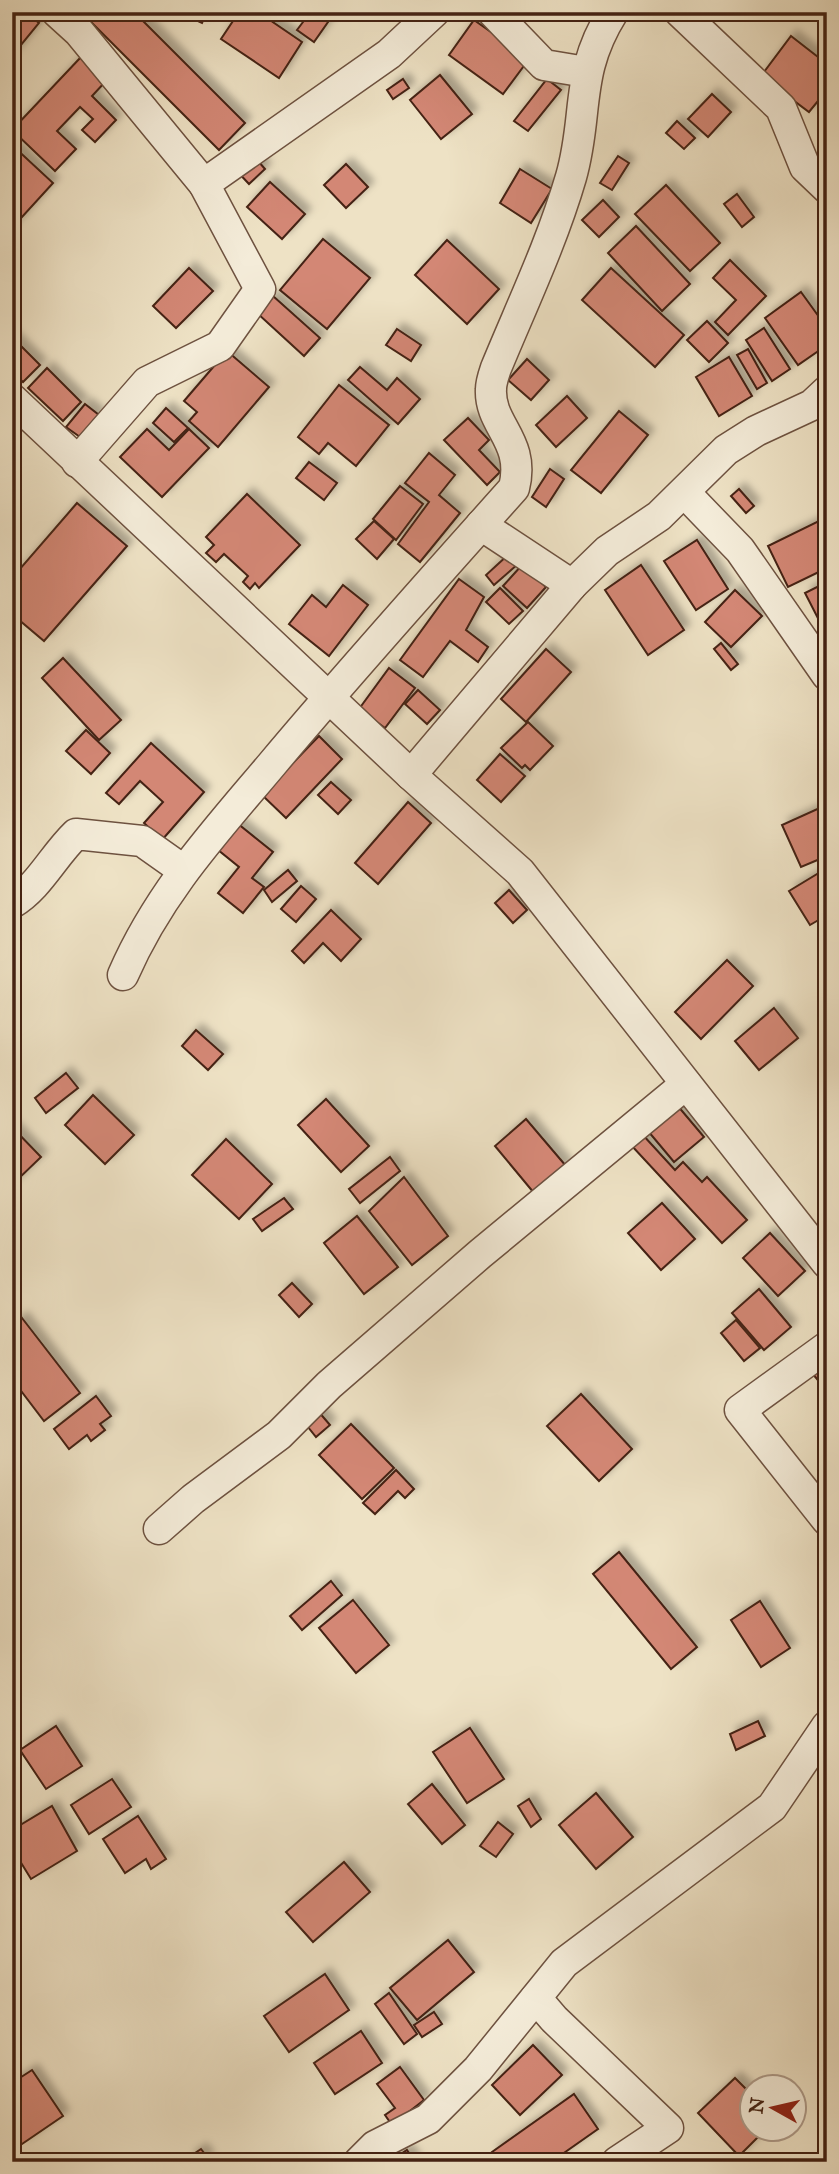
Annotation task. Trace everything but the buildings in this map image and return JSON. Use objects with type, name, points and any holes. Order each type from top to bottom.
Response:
[{"type":"street","points":[[57,12],[79,32],[204,184],[260,289],[220,346],[146,382],[76,462]]},
{"type":"street","points":[[204,184],[389,54],[435,12]]},
{"type":"street","points":[[493,12],[544,65],[586,72]]},
{"type":"street","points":[[123,975],[147,923],[183,870],[328,698],[514,488],[518,473],[516,450],[495,408],[491,390],[496,368],[572,175],[586,72],[596,39],[613,12]]},
{"type":"street","points":[[680,12],[781,108],[805,167],[827,188]]},
{"type":"street","points":[[411,775],[572,585],[607,551],[659,516],[726,450],[756,431],[812,405],[827,391]]},
{"type":"street","points":[[12,399],[328,698],[520,872],[827,1263]]},
{"type":"street","points":[[685,493],[740,550],[827,675]]},
{"type":"street","points":[[481,525],[572,585]]},
{"type":"street","points":[[12,904],[26,895],[59,850],[76,834],[142,841],[183,870]]},
{"type":"street","points":[[159,1529],[193,1499],[279,1435],[329,1385],[480,1254],[686,1084]]},
{"type":"street","points":[[827,1347],[740,1410],[827,1520]]},
{"type":"street","points":[[359,2162],[375,2146],[428,2119],[478,2069],[564,1963],[772,1807],[827,1726]]},
{"type":"street","points":[[536,1998],[554,2019],[668,2128],[617,2162]]}]
